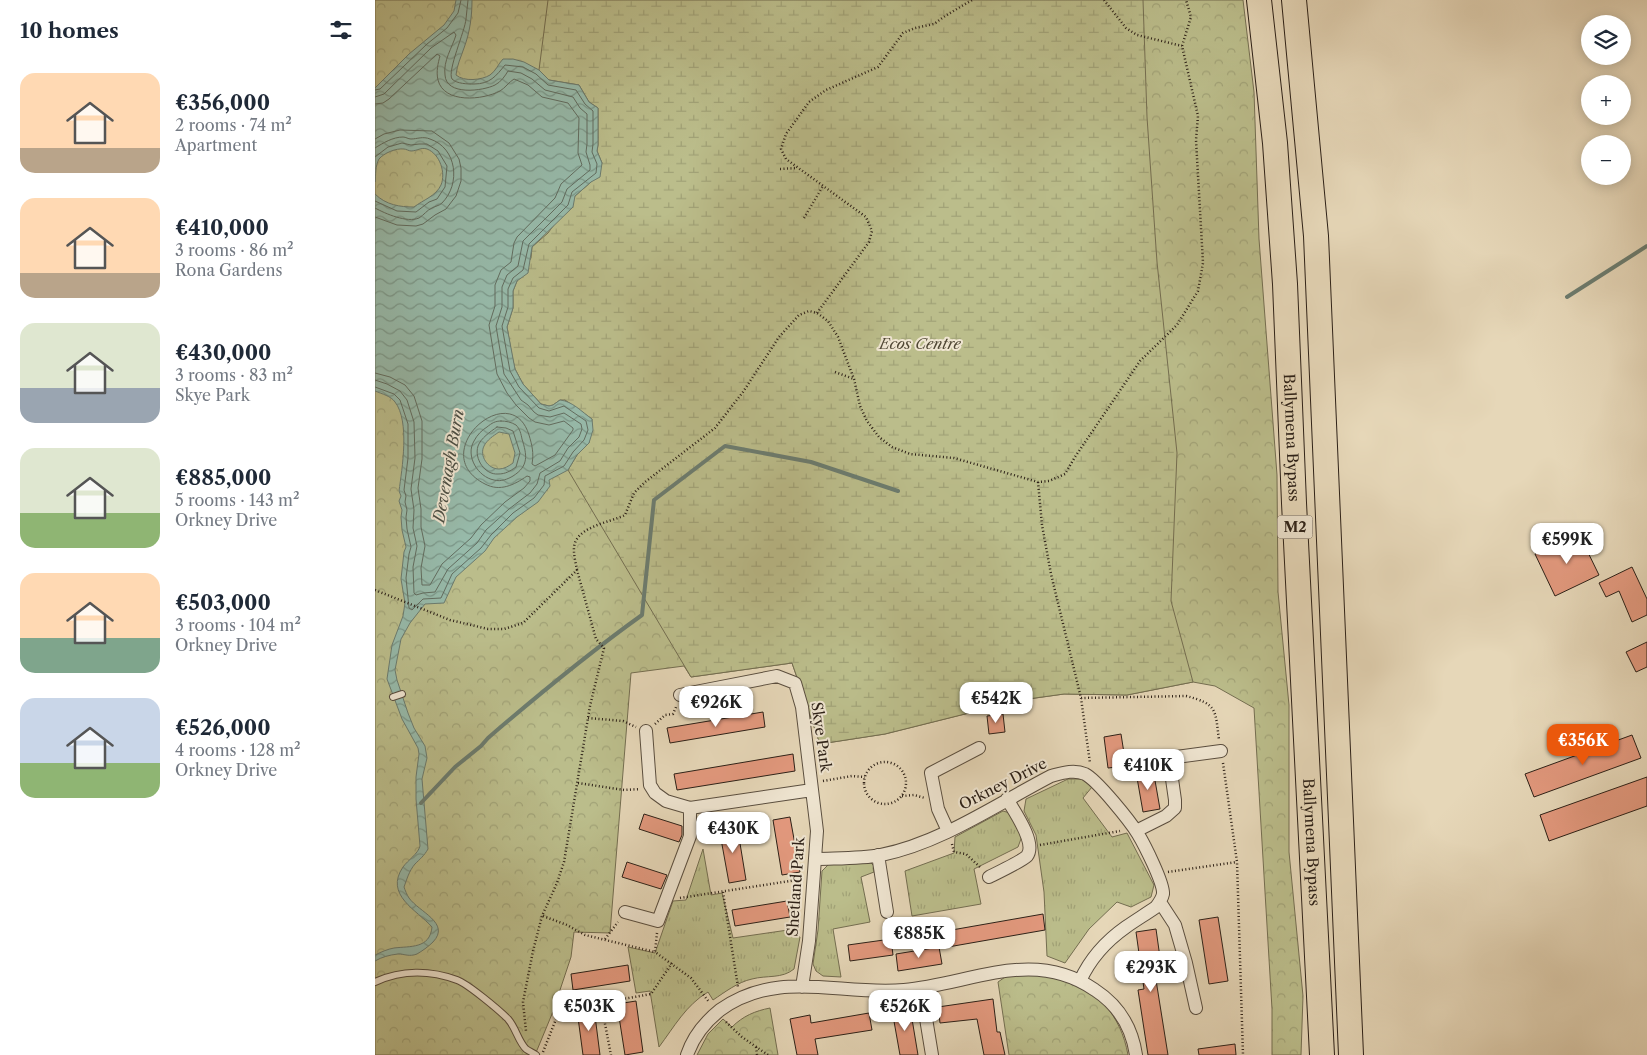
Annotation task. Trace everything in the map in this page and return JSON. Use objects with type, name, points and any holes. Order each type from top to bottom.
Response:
[{"type":"highway","name":"Ballymena Bypass","points":[[1259,0],[1275,143],[1285,284],[1293,493],[1322,1055]]},
{"type":"highway","name":"Ballymena Bypass","points":[[1294,0],[1315,236],[1351,1055]]},
{"type":"street","name":"Skye Park","points":[[652,789],[663,799],[690,808],[812,790],[802,707],[795,683],[777,676],[680,695]]},
{"type":"street","points":[[646,732],[649,781],[652,789]]},
{"type":"street","points":[[948,831],[936,801],[931,773],[979,748]]},
{"type":"street","points":[[1135,830],[1166,816],[1175,808],[1169,758],[1221,751]]},
{"type":"street","name":"Orkney Drive","points":[[815,859],[878,855],[923,842],[1058,774],[1076,771],[1087,776]]},
{"type":"street","points":[[1080,981],[1090,962],[1106,943],[1124,928],[1153,909],[1160,902],[1163,891],[1135,830],[1097,783],[1087,776]]},
{"type":"street","name":"Shetland Park","points":[[802,987],[809,942],[817,831],[812,790]]},
{"type":"street","points":[[989,876],[1025,858],[1028,853],[1029,846],[1025,832],[1007,799]]},
{"type":"street","points":[[625,912],[658,921],[690,836],[690,808]]},
{"type":"street","points":[[878,855],[887,912]]},
{"type":"street","points":[[1160,902],[1175,925],[1196,1008]]},
{"type":"street","points":[[687,1055],[695,1037],[717,1013],[740,998],[769,988],[802,987],[886,991],[921,988],[1004,971],[1023,969],[1054,971],[1080,981],[1103,995],[1117,1010],[1132,1036],[1136,1055]]},
{"type":"street","points":[[921,988],[932,1055]]},
{"type":"lane","points":[[393,697],[402,694]]},
{"type":"lane","points":[[375,982],[387,976],[409,972],[431,974],[458,980],[509,1020],[525,1048],[536,1055]]},
{"type":"path","points":[[817,313],[869,242],[872,231],[866,217],[786,159],[781,149],[787,134],[809,102],[826,90],[878,67],[903,33],[934,24],[972,0]]},
{"type":"path","points":[[1104,0],[1126,28],[1137,35],[1181,46]]},
{"type":"path","points":[[525,1048],[527,1041],[523,1002],[533,951],[542,916],[564,862],[590,706],[604,648],[596,639],[577,570],[573,549],[579,535],[625,515],[634,493],[645,482],[715,428],[743,392],[779,337],[799,314],[809,311],[817,313],[828,321],[838,337],[854,379],[860,406],[867,421],[879,438],[891,446],[910,454],[954,458],[1037,482],[1049,481],[1065,474],[1140,361],[1177,325],[1199,291],[1203,263],[1196,140],[1198,116],[1181,46],[1191,17],[1187,0]]},
{"type":"path","points":[[780,169],[799,168]]},
{"type":"path","points":[[804,218],[823,186]]},
{"type":"path","points":[[835,372],[854,379]]},
{"type":"path","points":[[1037,482],[1042,525],[1051,574],[1081,698],[1090,764],[1087,776]]},
{"type":"path","points":[[375,590],[450,620],[488,629],[504,629],[523,624],[577,570]]},
{"type":"path","points":[[1081,698],[1187,696],[1211,705],[1216,714],[1237,862],[1243,1055]]},
{"type":"path","points":[[885,762],[897,766],[905,777],[906,783],[902,796],[890,804],[876,802],[866,792],[865,777],[878,764],[885,762]]},
{"type":"path","points":[[812,790],[823,781],[852,776],[865,777]]},
{"type":"path","points":[[578,783],[624,790],[652,789]]},
{"type":"path","points":[[902,796],[914,795],[936,801]]},
{"type":"path","points":[[1029,846],[1135,830]]},
{"type":"path","points":[[948,831],[954,852],[966,854],[989,876]]},
{"type":"path","points":[[1158,877],[1171,871],[1237,862]]},
{"type":"path","points":[[666,900],[814,876]]},
{"type":"path","points":[[723,892],[740,998]]},
{"type":"path","points":[[605,940],[625,912]]},
{"type":"path","points":[[542,916],[567,925],[585,935],[655,952],[691,978],[717,1013],[742,1037],[768,1055]]},
{"type":"path","points":[[655,952],[658,921]]},
{"type":"path","points":[[542,1055],[560,1008],[651,994],[672,963]]},
{"type":"path","points":[[601,1003],[611,1055]]},
{"type":"path","points":[[756,1047],[757,1055]]},
{"type":"green space","name":"Ecos Centre","points":[[375,0],[1243,0],[1254,92],[1259,239],[1277,475],[1278,592],[1289,705],[1289,852],[1303,996],[1301,1055],[1272,1055],[1272,1009],[1254,708],[1215,686],[1193,682],[1127,695],[1064,694],[1021,700],[885,734],[820,744],[792,663],[691,677],[684,666],[631,673],[610,933],[574,932],[571,957],[552,1014],[535,1055],[375,1055]]},
{"type":"green space","points":[[548,0],[1143,0],[1147,117],[1157,262],[1177,453],[1171,601],[1193,682],[1127,695],[1064,694],[1021,700],[885,734],[820,744],[792,663],[691,677],[568,470],[577,455],[589,443],[592,419],[565,400],[560,400],[549,406],[541,404],[523,384],[515,369],[512,356],[507,327],[513,308],[513,291],[531,258],[532,247],[548,233],[575,196],[591,182],[602,163],[597,151],[598,108],[589,102],[579,85],[549,80],[539,70]]},
{"type":"green space","points":[[1068,779],[1082,779],[1092,787],[1083,798],[1112,837],[1127,833],[1154,885],[1151,897],[1131,907],[1117,902],[1089,929],[1065,963],[1047,956],[1044,892],[1036,835],[1024,811],[1026,799]]},
{"type":"green space","points":[[1003,811],[1010,813],[1022,836],[1018,847],[974,869],[981,904],[912,916],[905,871],[954,853],[955,837]]},
{"type":"green space","points":[[703,849],[711,895],[722,893],[733,938],[788,930],[800,937],[794,969],[779,976],[747,980],[713,1000],[708,992],[693,1003],[659,1047],[650,991],[636,993],[628,947],[655,953],[673,901],[686,900]]},
{"type":"green space","points":[[871,863],[874,866],[874,872],[861,877],[870,922],[833,929],[841,977],[823,976],[816,971],[813,964],[818,930],[822,871],[829,864]]},
{"type":"green space","points":[[1008,975],[1055,977],[1083,987],[1104,1004],[1113,1015],[1125,1041],[1128,1055],[1009,1055],[998,982]]},
{"type":"green space","points":[[770,1008],[778,1055],[697,1055],[708,1034],[723,1019],[732,1027],[749,1014]]},
{"type":"water","name":"Devenagh Burn","points":[[456,0],[472,0],[469,30],[456,75],[464,79],[473,80],[487,77],[503,59],[513,59],[524,62],[539,70],[549,80],[579,85],[589,102],[598,108],[597,151],[602,163],[600,177],[575,196],[573,207],[532,247],[528,273],[517,281],[513,291],[513,308],[507,327],[515,369],[523,384],[541,404],[549,406],[560,400],[573,405],[592,419],[593,430],[589,443],[577,455],[568,470],[549,480],[550,486],[538,502],[517,517],[494,538],[485,551],[456,577],[444,603],[425,604],[410,623],[401,639],[395,670],[397,680],[414,728],[425,746],[427,758],[422,779],[428,849],[411,869],[404,887],[409,898],[436,923],[438,935],[433,942],[417,954],[395,954],[375,961],[375,955],[385,951],[423,943],[430,934],[432,927],[405,901],[397,886],[398,877],[403,867],[420,846],[416,799],[419,754],[418,748],[402,719],[387,679],[392,645],[403,616],[405,603],[401,579],[406,547],[402,530],[402,510],[399,501],[401,496],[399,491],[404,433],[400,410],[395,402],[375,391],[375,194],[393,205],[414,207],[439,189],[443,175],[441,164],[432,151],[427,149],[411,151],[401,149],[387,153],[379,159],[375,182],[375,88],[409,54],[444,25],[454,11]],"holes":[[[499,432],[509,434],[515,453],[513,463],[501,469],[491,467],[485,461],[483,454],[484,446],[488,440]]]},
{"type":"building","points":[[1579,534],[1599,575],[1555,596],[1535,554]]},
{"type":"building","points":[[1632,567],[1647,599],[1647,615],[1632,622],[1619,591],[1606,597],[1599,583]]},
{"type":"building","points":[[1647,642],[1647,667],[1636,672],[1626,652]]},
{"type":"building","points":[[763,712],[765,727],[670,743],[667,728]]},
{"type":"building","points":[[1003,714],[1005,732],[989,734],[987,716]]},
{"type":"building","points":[[1121,734],[1126,766],[1108,768],[1104,737]]},
{"type":"building","points":[[1632,735],[1641,758],[1534,797],[1525,774]]},
{"type":"building","points":[[793,754],[795,771],[677,790],[674,774]]},
{"type":"building","points":[[1153,769],[1160,809],[1143,812],[1136,772]]},
{"type":"building","points":[[1647,777],[1647,806],[1549,841],[1540,815]]},
{"type":"building","points":[[644,814],[682,826],[682,835],[679,842],[639,829]]},
{"type":"building","points":[[790,817],[800,872],[782,875],[773,820]]},
{"type":"building","points":[[737,825],[746,880],[729,883],[719,828]]},
{"type":"building","points":[[627,862],[667,875],[661,889],[622,877]]},
{"type":"building","points":[[787,901],[790,917],[735,926],[732,910]]},
{"type":"building","points":[[1043,914],[1045,930],[948,947],[946,931]]},
{"type":"building","points":[[1218,917],[1228,981],[1209,984],[1199,920]]},
{"type":"building","points":[[1156,929],[1163,979],[1156,980],[1168,1055],[1148,1055],[1138,990],[1144,989],[1136,932]]},
{"type":"building","points":[[891,939],[893,955],[850,961],[848,945]]},
{"type":"building","points":[[939,947],[942,964],[898,971],[896,954]]},
{"type":"building","points":[[628,965],[630,981],[573,990],[571,974]]},
{"type":"building","points":[[993,999],[997,1032],[1000,1032],[1005,1055],[984,1055],[977,1019],[940,1023],[938,1007]]},
{"type":"building","points":[[636,1001],[643,1052],[625,1055],[617,1004]]},
{"type":"building","points":[[910,1007],[918,1055],[900,1055],[892,1010]]},
{"type":"building","points":[[594,1008],[600,1055],[583,1055],[577,1010]]},
{"type":"building","points":[[869,1013],[872,1030],[815,1039],[818,1055],[797,1055],[790,1019],[810,1015],[811,1023]]},
{"type":"building","points":[[1235,1044],[1236,1055],[1199,1055],[1198,1049]]},
{"type":"waterway","points":[[1567,297],[1647,246]]},
{"type":"waterway","points":[[421,803],[455,767],[488,738],[583,659],[642,615],[654,500],[725,446],[811,462],[898,491]]}]
